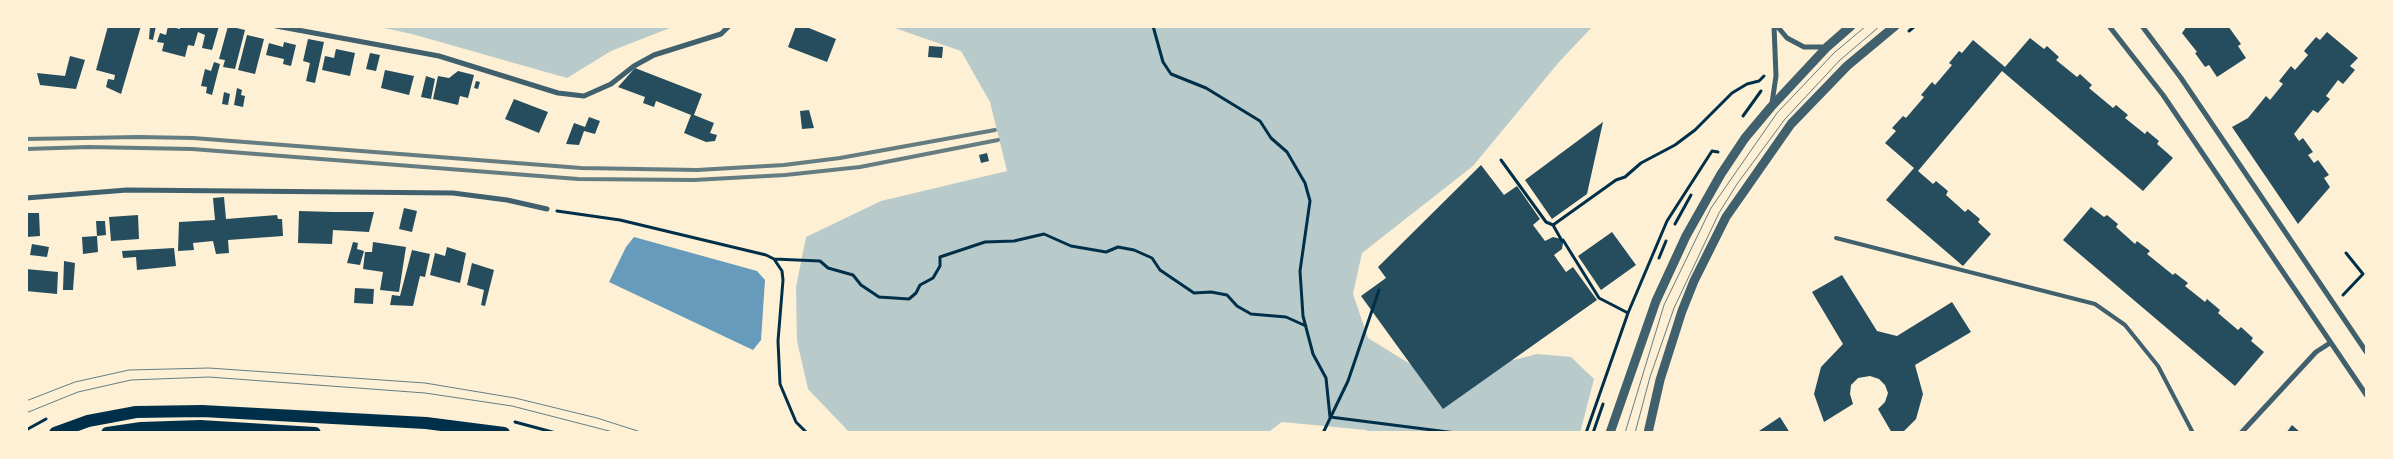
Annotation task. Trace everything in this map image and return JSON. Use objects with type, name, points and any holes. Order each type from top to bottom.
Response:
[{"type":"main road","points":[[56,433],[88,420],[136,412],[202,411],[426,422],[504,433]]},
{"type":"main road","points":[[107,433],[141,428],[200,426],[315,433]]},
{"type":"street","points":[[276,26],[439,56],[558,93],[584,96],[611,84],[634,66],[654,55],[721,34],[729,26]]},
{"type":"street","points":[[1776,26],[1787,38],[1804,47],[1827,47]]},
{"type":"street","points":[[1771,107],[1775,93],[1776,26]]},
{"type":"street","points":[[1610,433],[1656,301],[1686,236],[1721,174],[1745,138],[1771,107],[1827,47],[1851,26]]},
{"type":"street","points":[[1648,433],[1660,380],[1682,311],[1694,281],[1726,217],[1791,124],[1847,66],[1895,26]]},
{"type":"street","points":[[2109,26],[2163,94],[2367,396]]},
{"type":"street","points":[[2142,26],[2181,78],[2367,353]]},
{"type":"street","points":[[26,198],[127,190],[453,193],[507,200],[546,209]]},
{"type":"street","points":[[2241,433],[2316,352],[2330,343]]},
{"type":"lane","points":[[1836,238],[2095,304],[2125,325],[2158,366],[2193,433]]},
{"type":"path","points":[[1153,26],[1163,62],[1171,74],[1206,88],[1260,121],[1271,138],[1287,152],[1305,183],[1310,201],[1300,271],[1303,316],[1313,354],[1326,378],[1330,417]]},
{"type":"path","points":[[1905,34],[1915,26]]},
{"type":"path","points":[[1553,225],[1616,180],[1625,177],[1641,162],[1675,146],[1695,130],[1732,93],[1747,84],[1759,80]]},
{"type":"path","points":[[1586,433],[1628,312],[1667,221],[1712,151],[1718,152]]},
{"type":"path","points":[[1501,160],[1546,222],[1553,225],[1599,298],[1628,312]]},
{"type":"path","points":[[546,209],[620,220],[766,255],[774,259],[820,261],[828,268],[853,274],[861,285],[879,297],[908,299],[916,294],[920,286],[933,278],[940,266],[940,257],[985,242],[1014,241],[1044,234],[1071,246],[1106,252],[1118,247],[1134,250],[1152,258],[1160,270],[1194,293],[1211,292],[1227,295],[1237,306],[1251,314],[1286,317],[1306,326]]},
{"type":"path","points":[[2338,288],[2343,296],[2363,274],[2346,253]]},
{"type":"path","points":[[774,259],[782,271],[783,280],[778,365],[780,384],[796,422],[807,433]]},
{"type":"path","points":[[1323,433],[1348,381],[1379,290]]},
{"type":"path","points":[[1330,417],[1456,433]]},
{"type":"path","points":[[1542,433],[1577,433]]},
{"type":"shaded area","points":[[375,26],[675,26],[611,51],[567,78],[412,34]]},
{"type":"shaded area","points":[[889,26],[1593,26],[1559,62],[1473,166],[1362,253],[1353,294],[1368,338],[1436,380],[1537,354],[1571,357],[1594,379],[1580,433],[1372,433],[1366,430],[1282,422],[1267,433],[850,433],[808,389],[797,341],[796,287],[806,237],[881,201],[1007,171],[990,102],[961,51]]},
{"type":"water","points":[[634,237],[757,271],[765,280],[761,340],[753,350],[609,282],[626,247]]},
{"type":"building","points":[[108,26],[141,26],[121,94],[106,87],[108,79],[114,80],[115,75],[96,70]]},
{"type":"building","points":[[150,26],[156,26],[153,40],[149,39]]},
{"type":"building","points":[[168,26],[180,29],[180,26],[219,26],[212,50],[202,48],[205,35],[198,32],[194,46],[188,45],[185,57],[162,51],[164,43],[157,42],[160,33],[166,35]]},
{"type":"building","points":[[228,26],[245,30],[235,69],[223,67],[225,60],[219,59]]},
{"type":"building","points":[[796,26],[804,26],[836,39],[827,62],[788,47]]},
{"type":"building","points":[[2187,26],[2228,26],[2241,44],[2238,46],[2246,58],[2217,77],[2209,65],[2205,67],[2195,53],[2197,52],[2182,33]]},
{"type":"building","points":[[2327,32],[2358,58],[2350,66],[2355,70],[2343,84],[2338,80],[2326,96],[2330,99],[2318,113],[2313,110],[2294,134],[2299,141],[2303,138],[2313,152],[2308,155],[2314,163],[2318,160],[2329,175],[2324,178],[2330,187],[2298,224],[2232,127],[2248,118],[2266,96],[2270,100],[2283,84],[2279,81],[2291,66],[2295,70],[2308,55],[2304,51],[2316,37],[2320,40]]},
{"type":"building","points":[[247,35],[264,39],[255,74],[238,70]]},
{"type":"building","points":[[2030,38],[2044,49],[2047,46],[2059,57],[2056,60],[2077,77],[2080,74],[2092,85],[2089,88],[2113,108],[2116,105],[2128,115],[2125,118],[2145,134],[2147,131],[2159,141],[2157,144],[2173,158],[2143,191],[2002,71],[1918,171],[1933,184],[1936,181],[1948,191],[1946,195],[1965,212],[1968,209],[1980,219],[1978,222],[1991,234],[1963,266],[1886,200],[1914,168],[1885,143],[1896,131],[1892,128],[1903,116],[1906,118],[1924,97],[1921,95],[1932,82],[1935,85],[1952,65],[1949,63],[1959,51],[1962,53],[1973,40],[2005,67]]},
{"type":"building","points":[[308,39],[324,42],[315,83],[306,81],[310,63],[303,61]]},
{"type":"building","points":[[284,42],[296,45],[291,66],[283,64],[284,59],[266,55],[269,43],[283,47]]},
{"type":"building","points":[[929,46],[943,47],[942,58],[928,57]]},
{"type":"building","points":[[336,49],[355,53],[350,76],[322,70],[325,56],[334,58]]},
{"type":"building","points":[[370,53],[380,55],[376,71],[366,69]]},
{"type":"building","points":[[70,56],[85,60],[76,89],[40,85],[37,73],[65,76]]},
{"type":"building","points":[[214,62],[220,64],[212,95],[206,93],[207,87],[201,86],[205,69],[211,71]]},
{"type":"building","points":[[635,68],[702,94],[694,115],[714,123],[710,133],[717,135],[715,141],[706,142],[684,133],[691,115],[656,101],[654,107],[643,103],[645,97],[618,87]]},
{"type":"building","points":[[385,70],[414,76],[409,95],[381,88]]},
{"type":"building","points":[[458,71],[474,75],[468,98],[460,96],[458,105],[433,99],[438,76],[449,78]]},
{"type":"building","points":[[426,76],[435,79],[431,99],[421,97]]},
{"type":"building","points":[[476,81],[480,82],[478,89],[474,88]]},
{"type":"building","points":[[237,88],[242,90],[241,95],[245,96],[243,107],[234,105]]},
{"type":"building","points":[[224,92],[230,94],[228,105],[222,104]]},
{"type":"building","points":[[514,99],[548,112],[539,133],[505,119]]},
{"type":"building","points":[[809,110],[814,128],[802,129],[800,111]]},
{"type":"building","points":[[589,117],[600,121],[595,134],[584,131],[579,145],[566,144],[574,123],[585,127]]},
{"type":"building","points":[[1603,122],[1587,194],[1552,219],[1525,180]]},
{"type":"building","points":[[987,153],[989,161],[981,163],[979,155]]},
{"type":"building","points":[[1481,165],[1504,195],[1517,186],[1540,219],[1533,225],[1545,241],[1553,237],[1561,239],[1563,243],[1562,249],[1554,255],[1566,272],[1573,267],[1597,300],[1443,409],[1361,296],[1386,278],[1378,267]]},
{"type":"building","points":[[224,197],[226,219],[277,215],[278,219],[282,219],[283,236],[228,240],[229,253],[216,254],[213,241],[193,243],[194,250],[178,251],[179,222],[215,220],[213,198]]},
{"type":"building","points":[[2091,207],[2104,217],[2107,215],[2118,224],[2116,227],[2135,244],[2137,241],[2150,251],[2147,254],[2173,275],[2175,273],[2188,283],[2185,286],[2205,302],[2207,299],[2220,310],[2218,313],[2238,330],[2241,327],[2253,338],[2251,341],[2264,352],[2235,386],[2063,240]]},
{"type":"building","points":[[404,208],[417,211],[412,232],[399,229]]},
{"type":"building","points":[[299,211],[374,212],[369,232],[333,230],[332,244],[298,243]]},
{"type":"building","points":[[26,213],[39,213],[40,236],[26,237]]},
{"type":"building","points":[[138,215],[139,239],[111,241],[109,217]]},
{"type":"building","points":[[96,221],[105,221],[106,235],[97,236]]},
{"type":"building","points":[[1612,232],[1636,265],[1601,290],[1578,256]]},
{"type":"building","points":[[97,236],[98,252],[83,254],[82,237]]},
{"type":"building","points":[[353,242],[358,243],[357,249],[364,251],[360,265],[347,263]]},
{"type":"building","points":[[373,242],[406,247],[399,292],[380,290],[383,272],[363,269],[365,252],[372,252]]},
{"type":"building","points":[[32,244],[49,247],[47,257],[30,255]]},
{"type":"building","points":[[447,247],[466,253],[460,283],[430,275],[435,253],[445,256]]},
{"type":"building","points":[[174,248],[176,266],[137,270],[136,257],[123,258],[122,251]]},
{"type":"building","points":[[412,250],[430,254],[425,277],[420,276],[413,306],[390,305],[392,295],[400,296]]},
{"type":"building","points":[[64,261],[75,263],[73,290],[63,290]]},
{"type":"building","points":[[472,263],[494,270],[485,306],[481,305],[484,290],[467,285]]},
{"type":"building","points":[[26,269],[58,272],[57,294],[26,291]]},
{"type":"building","points":[[1842,275],[1877,331],[1897,336],[1952,302],[1971,332],[1915,365],[1923,394],[1916,419],[1902,433],[1892,433],[1878,409],[1885,402],[1888,393],[1885,385],[1879,379],[1870,376],[1858,378],[1851,385],[1850,394],[1853,404],[1824,422],[1814,394],[1821,367],[1843,344],[1812,292]]},
{"type":"building","points":[[355,288],[374,289],[373,304],[354,303]]},
{"type":"building","points":[[1780,417],[1790,433],[1756,433]]},
{"type":"building","points":[[2292,425],[2301,433],[2286,433]]},
{"type":"tram line","points":[[1625,433],[1664,305],[1711,208],[1777,113],[1834,53],[1866,26]]},
{"type":"tram line","points":[[1635,433],[1650,377],[1674,308],[1719,213],[1737,184],[1785,119],[1840,60],[1880,26]]},
{"type":"tram line","points":[[26,401],[75,382],[129,370],[209,368],[425,383],[515,398],[597,418],[644,433]]},
{"type":"tram line","points":[[26,413],[78,392],[131,380],[209,377],[425,393],[512,406],[617,433]]},
{"type":"railway","points":[[26,139],[193,138],[581,168],[697,170],[784,165],[840,158],[995,130]]},
{"type":"railway","points":[[26,149],[89,147],[192,149],[578,179],[694,180],[785,175],[860,167],[998,140]]}]
